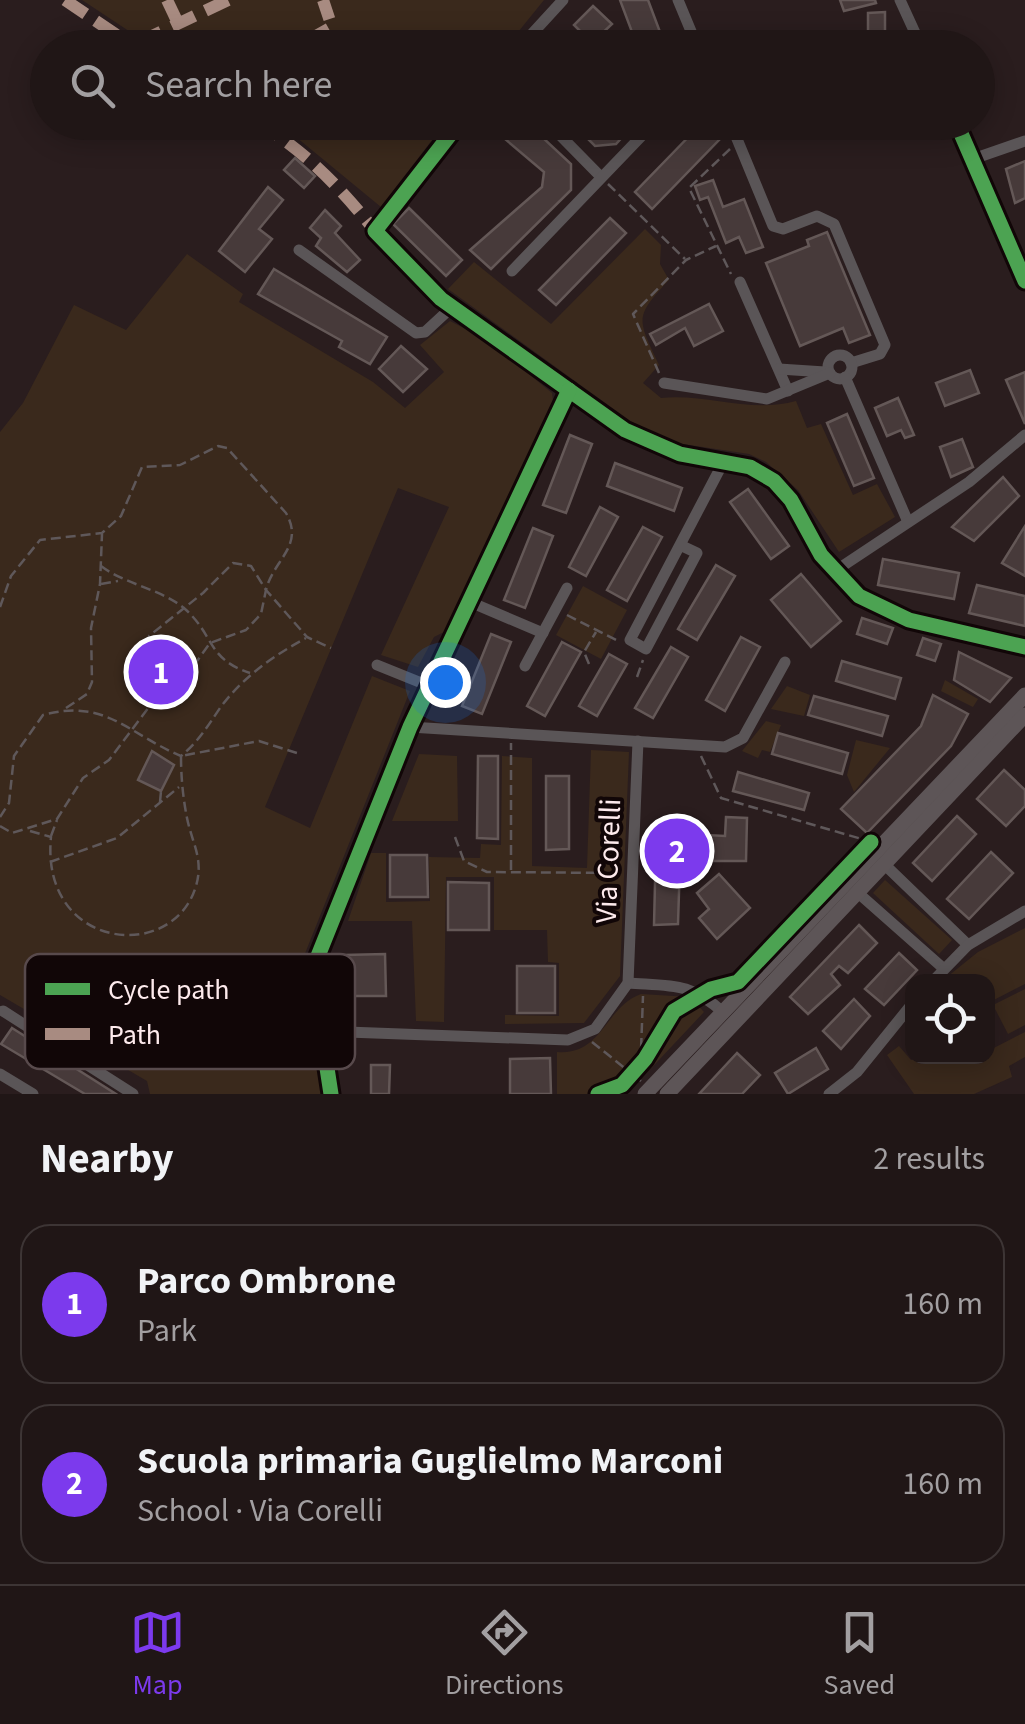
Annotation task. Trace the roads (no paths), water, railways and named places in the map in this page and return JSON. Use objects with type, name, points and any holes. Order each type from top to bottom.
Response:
[{"type":"main road","points":[[641,1079],[724,1013],[1025,695]]},
{"type":"main road","points":[[667,1094],[1025,715]]},
{"type":"street","points":[[536,30],[563,0]]},
{"type":"street","points":[[678,0],[690,30]]},
{"type":"street","points":[[900,0],[914,30]]},
{"type":"street","points":[[446,140],[375,231],[452,307],[646,441],[680,454],[750,467],[774,481],[835,571],[859,596],[910,620],[1025,647]]},
{"type":"street","points":[[564,140],[601,176]]},
{"type":"street","points":[[512,271],[638,140]]},
{"type":"street","points":[[737,140],[774,226],[784,229],[817,216],[834,224],[885,345],[880,354],[851,363]]},
{"type":"street","points":[[966,140],[1025,280]]},
{"type":"street","points":[[977,158],[1025,141]]},
{"type":"street","points":[[299,250],[416,333],[425,332],[452,307]]},
{"type":"street","points":[[740,282],[788,391]]},
{"type":"street","points":[[830,372],[829,361],[835,356],[846,356],[851,363]]},
{"type":"street","points":[[845,378],[851,363]]},
{"type":"street","points":[[779,369],[830,372],[845,378],[908,522]]},
{"type":"street","points":[[664,383],[767,399],[830,372]]},
{"type":"street","points":[[319,954],[410,726],[569,390]]},
{"type":"street","points":[[835,571],[969,482],[1025,435]]},
{"type":"street","points":[[680,545],[697,554],[646,650],[630,640],[724,461]]},
{"type":"street","points":[[526,666],[567,588]]},
{"type":"street","points":[[470,602],[542,634]]},
{"type":"street","points":[[410,726],[725,746],[742,738],[786,662]]},
{"type":"street","points":[[377,665],[430,686]]},
{"type":"street","name":"Via Corelli","points":[[628,983],[638,741]]},
{"type":"street","points":[[884,864],[968,946]]},
{"type":"street","points":[[857,892],[943,968]]},
{"type":"street","points":[[938,974],[968,946],[1025,911]]},
{"type":"street","points":[[355,1032],[568,1040],[585,1036],[599,1024],[628,983],[696,990],[724,1013]]},
{"type":"street","points":[[1,1012],[25,1027]]},
{"type":"street","points":[[829,1094],[857,1072],[905,1013]]},
{"type":"street","points":[[93,1069],[134,1094]]},
{"type":"street","points":[[326,1069],[330,1094]]},
{"type":"street","points":[[0,1074],[33,1094]]},
{"type":"place","name":"Parco Ombrone","points":[[161,672]]},
{"type":"place","name":"Scuola primaria Guglielmo Marconi","points":[[677,851]]}]
